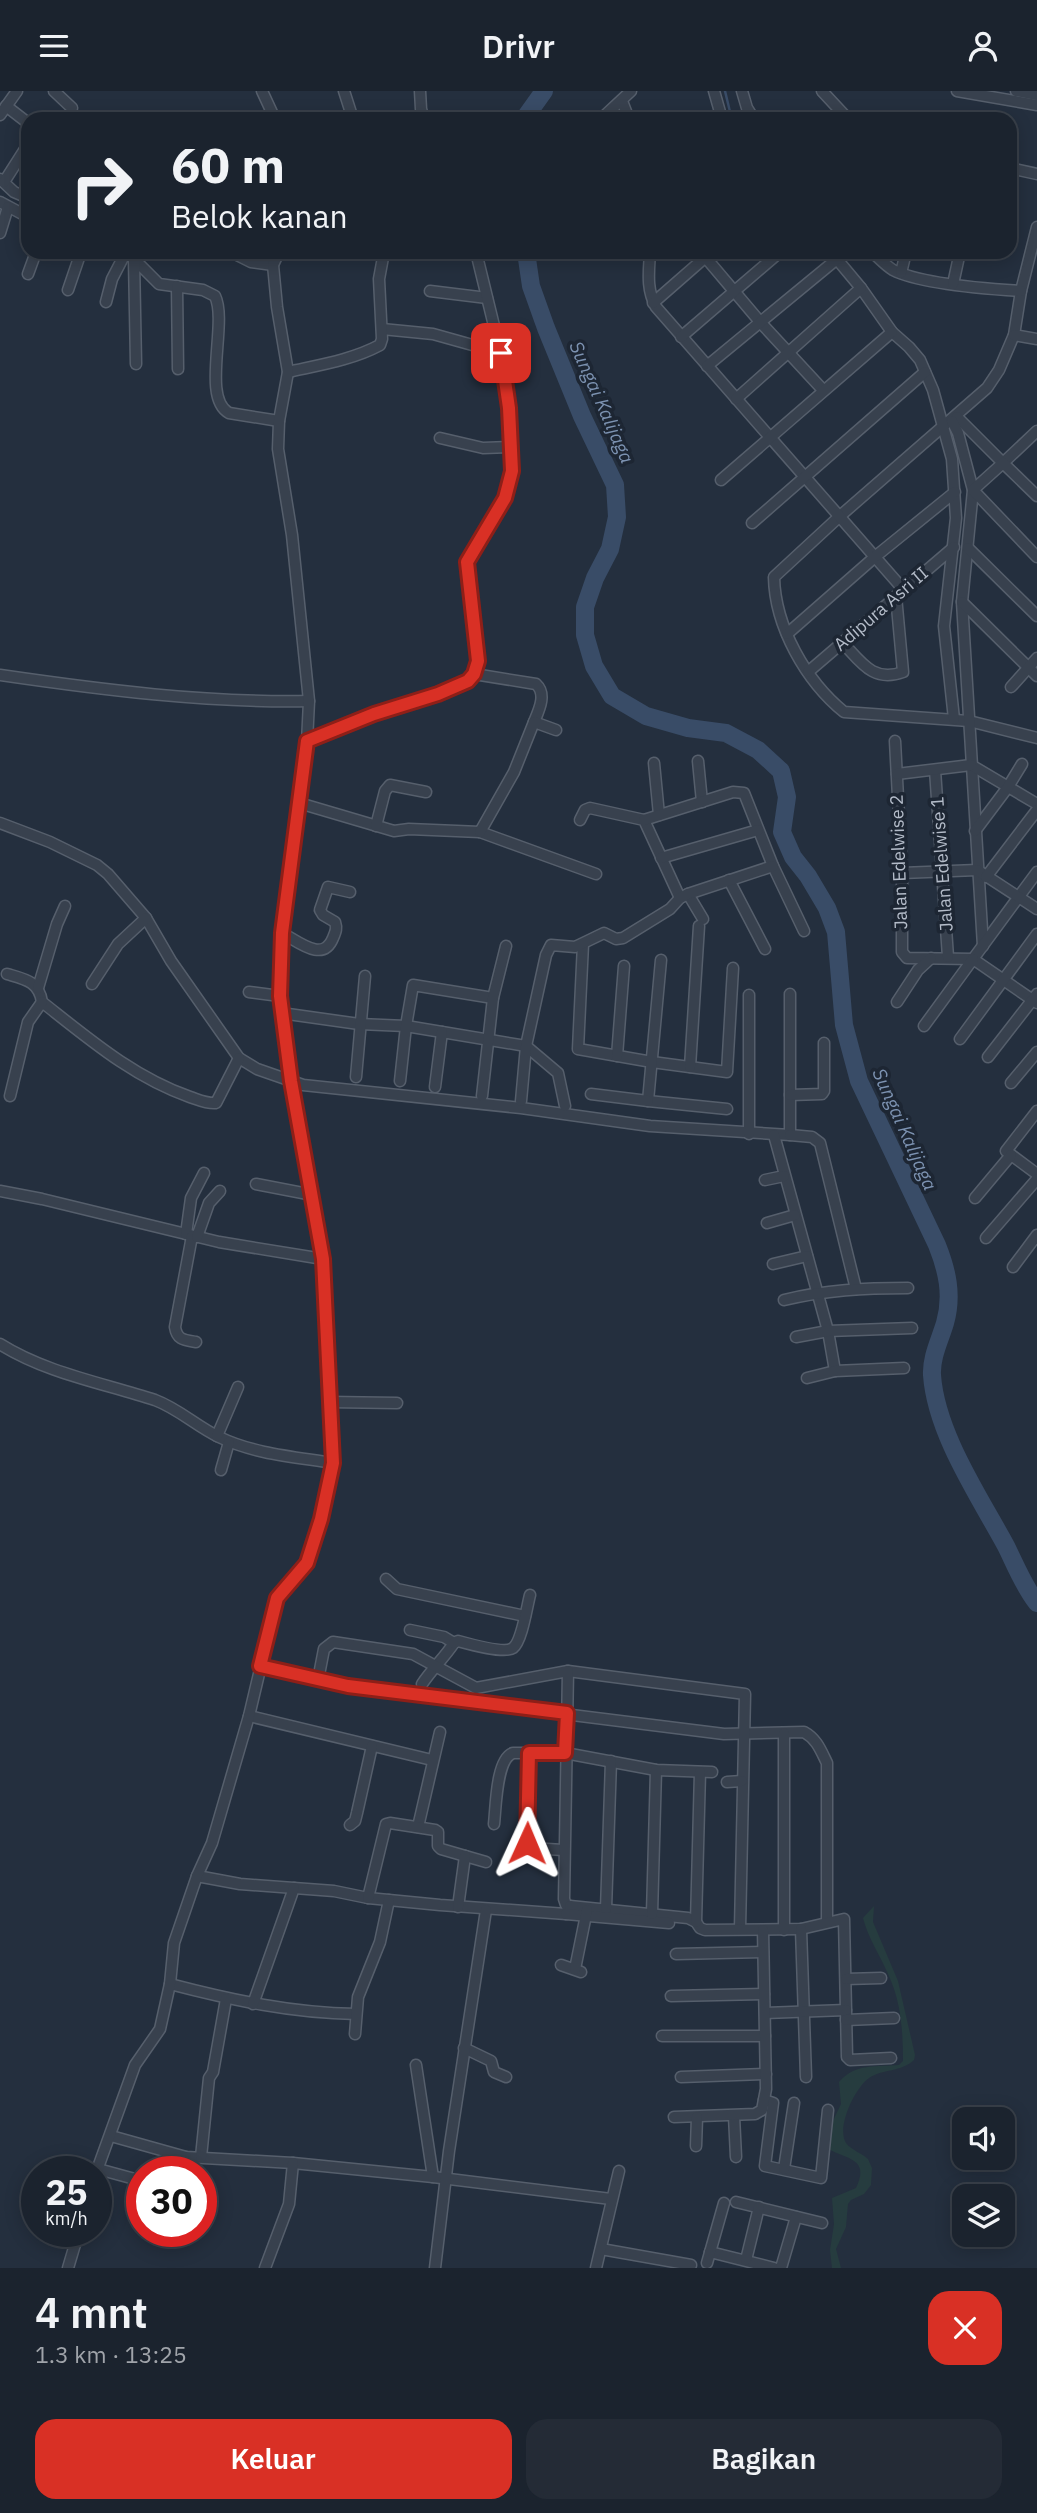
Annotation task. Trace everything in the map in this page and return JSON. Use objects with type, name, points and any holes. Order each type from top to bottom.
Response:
[{"type":"street","points":[[17,91],[3,110],[21,119]]},
{"type":"street","points":[[54,91],[72,108]]},
{"type":"street","points":[[262,91],[272,112]]},
{"type":"street","points":[[344,91],[351,112]]},
{"type":"street","points":[[421,91],[419,96],[422,112]]},
{"type":"street","points":[[609,112],[631,91]]},
{"type":"street","points":[[714,91],[720,112]]},
{"type":"street","points":[[742,91],[750,112]]},
{"type":"street","points":[[822,91],[842,112]]},
{"type":"street","points":[[957,91],[1037,105]]},
{"type":"street","points":[[1016,91],[1037,95]]},
{"type":"street","points":[[622,101],[626,112]]},
{"type":"street","points":[[21,154],[2,181],[21,195]]},
{"type":"street","points":[[1017,170],[1037,174]]},
{"type":"street","points":[[0,233],[4,205],[21,214]]},
{"type":"street","points":[[1037,227],[1021,291],[1014,335],[999,370],[987,389],[775,574],[774,588],[787,634],[797,657],[847,714],[954,719],[1037,738]]},
{"type":"street","points":[[28,274],[33,259]]},
{"type":"street","points":[[68,290],[79,259]]},
{"type":"street","points":[[106,302],[113,279],[126,259]]},
{"type":"street","points":[[129,259],[136,364]]},
{"type":"street","points":[[133,259],[156,282],[203,290],[217,300],[217,385],[222,410],[229,413],[281,413]]},
{"type":"street","points":[[245,259],[273,265]]},
{"type":"street","points":[[103,2156],[135,2066],[159,2029],[170,1984],[174,1943],[197,1876],[212,1843],[249,1716],[277,1598],[307,1563],[321,1519],[333,1463],[323,1259],[291,1081],[280,996],[282,933],[307,741],[309,701],[292,535],[278,449],[288,372],[277,307],[273,265],[276,259]]},
{"type":"street","points":[[288,372],[368,351],[380,345],[382,330],[379,279],[383,259]]},
{"type":"street","points":[[307,741],[374,714],[438,694],[468,681],[474,674],[478,661],[467,562],[505,498],[512,471],[508,397],[501,353],[478,259]]},
{"type":"street","points":[[650,259],[649,287],[653,303],[876,556],[900,592],[903,671],[890,674],[869,671],[842,642]]},
{"type":"street","points":[[653,303],[701,259]]},
{"type":"street","points":[[710,259],[761,324],[823,390]]},
{"type":"street","points":[[681,337],[772,259]]},
{"type":"street","points":[[708,366],[761,324],[831,259]]},
{"type":"street","points":[[837,259],[892,332],[920,361],[958,433],[973,490],[962,602],[975,831],[981,874],[983,946]]},
{"type":"street","points":[[879,259],[901,274],[953,284],[1021,291]]},
{"type":"street","points":[[901,274],[904,259]]},
{"type":"street","points":[[953,284],[958,259]]},
{"type":"street","points":[[177,286],[177,369]]},
{"type":"street","points":[[736,399],[861,288]]},
{"type":"street","points":[[430,291],[487,297]]},
{"type":"street","points":[[382,330],[433,334],[501,353]]},
{"type":"street","points":[[721,480],[892,332]]},
{"type":"street","points":[[1014,335],[1037,339]]},
{"type":"street","points":[[752,523],[925,372]]},
{"type":"street","points":[[951,422],[1003,463],[1037,496]]},
{"type":"street","points":[[951,422],[956,492],[954,547],[944,626],[954,719]]},
{"type":"street","points":[[973,490],[1037,431]]},
{"type":"street","points":[[440,438],[483,448],[511,447]]},
{"type":"street","points":[[973,490],[1037,557]]},
{"type":"street","points":[[787,634],[876,556],[956,492]]},
{"type":"street","name":"Adipura Asri II","points":[[808,672],[954,547]]},
{"type":"street","points":[[968,548],[1037,616]]},
{"type":"street","points":[[962,602],[1037,676]]},
{"type":"street","points":[[1011,687],[1037,658]]},
{"type":"street","points":[[474,674],[536,684],[540,687],[542,696],[514,772],[480,832]]},
{"type":"street","points":[[0,675],[165,696],[254,702],[309,701]]},
{"type":"street","points":[[534,722],[556,730]]},
{"type":"street","name":"Jalan Edelwise 2","points":[[895,741],[902,873],[902,952],[907,958],[973,959]]},
{"type":"street","points":[[698,761],[702,802]]},
{"type":"street","points":[[654,763],[659,815]]},
{"type":"street","points":[[975,831],[1022,764]]},
{"type":"street","points":[[897,774],[971,765],[1037,804]]},
{"type":"street","name":"Jalan Edelwise 1","points":[[935,770],[948,957]]},
{"type":"street","points":[[376,826],[385,791],[390,785],[426,792]]},
{"type":"street","points":[[580,820],[585,810],[590,808],[644,820],[733,792],[744,793],[773,866],[804,931]]},
{"type":"street","points":[[299,803],[394,831],[409,829],[480,832],[596,874]]},
{"type":"street","points":[[981,874],[1037,810]]},
{"type":"street","points":[[644,820],[661,858],[701,923],[690,1067]]},
{"type":"street","points":[[0,823],[50,842],[97,865],[108,874],[146,918],[172,961],[239,1058],[257,1069],[303,1085],[494,1105],[650,1126],[812,1137],[820,1143],[856,1289]]},
{"type":"street","points":[[661,858],[758,830]]},
{"type":"street","points":[[521,1101],[526,1046],[551,945],[575,947],[604,933],[622,939],[670,909],[684,896],[773,866]]},
{"type":"street","points":[[902,873],[943,871],[981,874],[1037,909]]},
{"type":"street","points":[[924,1026],[1037,872]]},
{"type":"street","points":[[729,880],[765,949]]},
{"type":"street","points":[[282,933],[311,948],[326,950],[337,930],[335,922],[320,910],[328,887],[350,892]]},
{"type":"street","points":[[65,906],[38,988],[42,1002],[117,1061],[176,1092],[209,1103],[216,1103],[239,1058]]},
{"type":"street","points":[[92,984],[118,944],[146,918]]},
{"type":"street","points":[[960,1039],[1037,934]]},
{"type":"street","points":[[583,944],[579,1049],[652,1062],[727,1072],[733,968]]},
{"type":"street","points":[[482,1095],[494,998],[506,946]]},
{"type":"street","points":[[897,1002],[918,970],[931,958]]},
{"type":"street","points":[[973,959],[1001,980],[1036,999],[988,1057]]},
{"type":"street","points":[[648,1101],[661,960]]},
{"type":"street","points":[[617,1056],[624,966]]},
{"type":"street","points":[[7,974],[26,979],[38,988]]},
{"type":"street","points":[[356,1077],[365,977]]},
{"type":"street","points":[[400,1081],[405,1026],[413,985],[494,998]]},
{"type":"street","points":[[248,992],[280,996]]},
{"type":"street","points":[[749,995],[749,1134]]},
{"type":"street","points":[[790,995],[790,1135]]},
{"type":"street","points":[[10,1096],[28,1022],[42,1002]]},
{"type":"street","points":[[281,1013],[359,1024],[405,1026],[526,1046],[558,1073],[565,1106]]},
{"type":"street","points":[[435,1087],[442,1032]]},
{"type":"street","points":[[790,1095],[822,1094],[824,1091],[824,1043]]},
{"type":"street","points":[[1012,1083],[1037,1052]]},
{"type":"street","points":[[591,1094],[727,1109]]},
{"type":"street","points":[[1037,1111],[1006,1151],[1037,1174]]},
{"type":"street","points":[[774,1135],[828,1331],[835,1370]]},
{"type":"street","points":[[975,1198],[1011,1155]]},
{"type":"street","points":[[196,1342],[181,1340],[176,1335],[175,1327],[192,1236],[191,1198],[204,1173]]},
{"type":"street","points":[[765,1180],[784,1176]]},
{"type":"street","points":[[986,1238],[1037,1179]]},
{"type":"street","points":[[256,1184],[313,1195]]},
{"type":"street","points":[[0,1191],[192,1236],[323,1259]]},
{"type":"street","points":[[192,1236],[209,1203],[220,1191]]},
{"type":"street","points":[[767,1223],[795,1215]]},
{"type":"street","points":[[1013,1267],[1037,1235]]},
{"type":"street","points":[[773,1263],[807,1256]]},
{"type":"street","points":[[784,1300],[817,1292],[908,1288]]},
{"type":"street","points":[[796,1336],[828,1331],[912,1328]]},
{"type":"street","points":[[0,1344],[59,1370],[161,1403],[183,1413],[229,1442],[276,1454],[333,1463]]},
{"type":"street","points":[[807,1378],[835,1370],[904,1368]]},
{"type":"street","points":[[217,1436],[238,1387]]},
{"type":"street","points":[[329,1402],[397,1403]]},
{"type":"street","points":[[221,1470],[229,1442]]},
{"type":"street","points":[[386,1580],[397,1589],[525,1616]]},
{"type":"street","points":[[422,1690],[434,1665],[458,1641],[505,1650],[513,1648],[519,1640],[530,1595]]},
{"type":"street","points":[[410,1630],[444,1637],[454,1643]]},
{"type":"street","points":[[318,1680],[324,1649],[333,1642],[413,1654],[476,1688],[568,1671],[743,1693],[746,1697],[740,1929]]},
{"type":"street","points":[[422,1690],[423,1658]]},
{"type":"street","points":[[260,1666],[348,1686],[422,1690],[477,1702],[744,1735],[804,1733],[811,1736],[827,1763],[827,1922]]},
{"type":"street","points":[[568,1671],[563,1850],[564,1899],[568,1910]]},
{"type":"street","points":[[476,1688],[477,1702]]},
{"type":"street","points":[[249,1716],[432,1760]]},
{"type":"street","points":[[418,1827],[440,1732]]},
{"type":"street","points":[[784,1733],[784,1930]]},
{"type":"street","points":[[350,1825],[355,1821],[372,1746]]},
{"type":"street","points":[[494,1824],[503,1761],[513,1753],[565,1753],[656,1770],[712,1772]]},
{"type":"street","points":[[529,1753],[527,1843],[531,1848],[563,1850]]},
{"type":"street","points":[[607,1909],[611,1761]]},
{"type":"street","points":[[652,1914],[656,1770]]},
{"type":"street","points":[[694,1922],[700,1772]]},
{"type":"street","points":[[727,1781],[742,1781]]},
{"type":"street","points":[[368,1898],[386,1824],[435,1830],[441,1849],[486,1862]]},
{"type":"street","points":[[458,1907],[465,1856]]},
{"type":"street","points":[[197,1876],[240,1884],[334,1891],[368,1898],[486,1910],[587,1911],[687,1924],[694,1922]]},
{"type":"street","points":[[253,2004],[294,1888]]},
{"type":"street","points":[[355,2033],[358,1997],[380,1942],[389,1900]]},
{"type":"street","points":[[587,1911],[607,1909],[688,1918],[705,1930],[802,1929],[844,1919],[848,2059],[891,2058]]},
{"type":"street","points":[[435,2268],[464,2048],[486,1910]]},
{"type":"street","points":[[561,1965],[578,1970],[587,1911]]},
{"type":"street","points":[[802,1929],[806,2077]]},
{"type":"street","points":[[674,2117],[759,2113],[764,2100],[766,2074],[762,1930]]},
{"type":"street","points":[[676,1954],[763,1952]]},
{"type":"street","points":[[846,1979],[881,1977]]},
{"type":"street","points":[[170,1984],[253,2004],[313,2013],[356,2014]]},
{"type":"street","points":[[671,1996],[764,1994]]},
{"type":"street","points":[[201,2156],[209,2078],[213,2072],[226,1999]]},
{"type":"street","points":[[765,2013],[806,2012],[894,2018]]},
{"type":"street","points":[[662,2036],[765,2036]]},
{"type":"street","points":[[464,2048],[487,2058],[491,2061],[494,2073],[506,2077]]},
{"type":"street","points":[[416,2065],[433,2177]]},
{"type":"street","points":[[681,2077],[766,2074]]},
{"type":"street","points":[[764,2100],[773,2103],[765,2166],[821,2178],[828,2110]]},
{"type":"street","points":[[784,2169],[794,2103]]},
{"type":"street","points":[[734,2116],[736,2157]]},
{"type":"street","points":[[696,2146],[697,2117]]},
{"type":"street","points":[[111,2136],[182,2156]]},
{"type":"street","points":[[217,2158],[446,2178],[611,2199]]},
{"type":"street","points":[[265,2268],[289,2204],[293,2163]]},
{"type":"street","points":[[596,2268],[619,2171]]},
{"type":"street","points":[[736,2202],[822,2223]]},
{"type":"street","points":[[723,2203],[709,2257],[746,2260],[774,2268]]},
{"type":"street","points":[[746,2260],[759,2207]]},
{"type":"street","points":[[781,2268],[796,2217]]},
{"type":"street","points":[[68,2268],[74,2247]]},
{"type":"street","points":[[601,2249],[691,2265]]},
{"type":"green space","points":[[874,1906],[873,1922],[898,1981],[915,2055],[914,2060],[904,2067],[869,2078],[858,2090],[848,2108],[843,2127],[846,2143],[868,2159],[872,2168],[871,2185],[864,2194],[848,2204],[846,2227],[836,2249],[841,2268],[832,2268],[832,2198],[856,2188],[860,2172],[856,2162],[830,2150],[831,2125],[841,2104],[839,2082],[859,2069],[899,2065],[903,2061],[902,2027],[896,1995],[863,1918]]},
{"type":"waterway","name":"Sungai Kalijaga","points":[[529,112],[544,91]]},
{"type":"waterway","points":[[725,91],[730,112]]},
{"type":"waterway","name":"Sungai Kalijaga","points":[[527,259],[531,286],[546,328],[582,416],[615,485],[617,517],[610,549],[595,578],[585,607],[585,635],[594,666],[612,696],[646,716],[688,728],[726,733],[758,750],[781,771],[787,797],[782,832],[793,857],[827,908],[836,932],[844,1025],[859,1081],[944,1264],[949,1303],[932,1368],[941,1419],[960,1463],[1037,1603]]},
{"type":"route","points":[[501,353],[506,375],[512,471],[505,498],[467,562],[478,661],[473,677],[438,694],[374,714],[307,741],[282,933],[280,996],[291,1081],[323,1259],[333,1463],[321,1519],[307,1563],[277,1598],[260,1666],[348,1686],[567,1713],[565,1753],[529,1753],[527,1843]]}]
